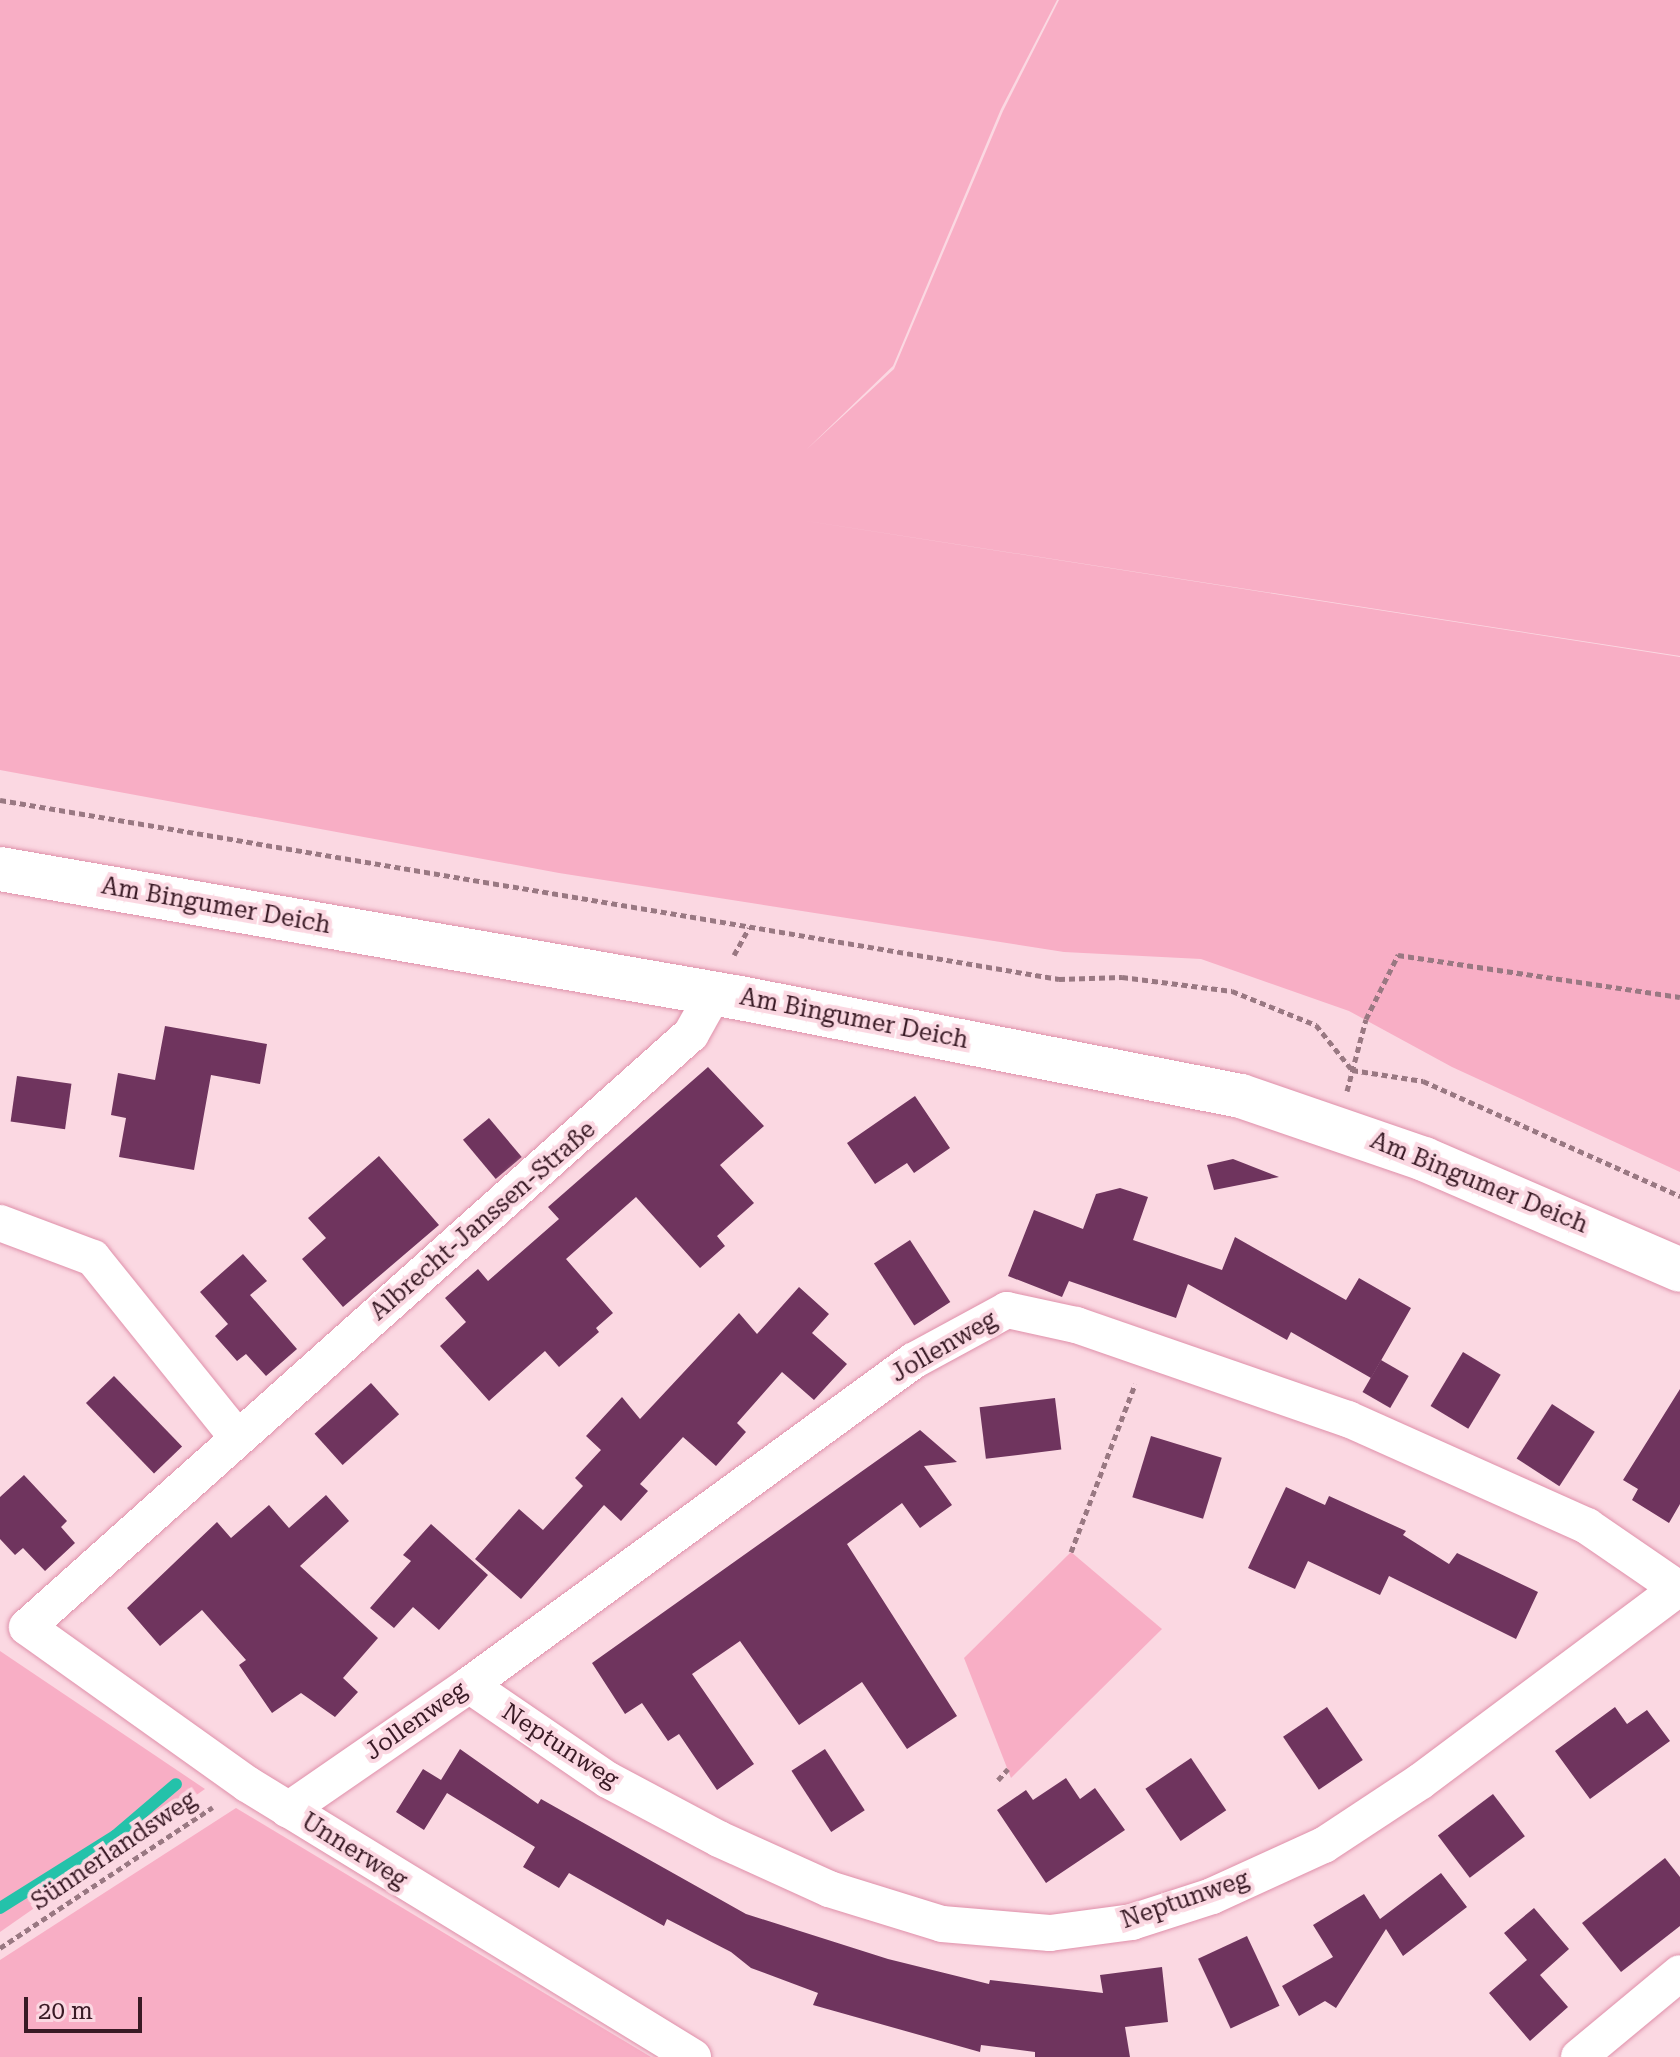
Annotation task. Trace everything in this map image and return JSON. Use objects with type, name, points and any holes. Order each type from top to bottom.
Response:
[{"type":"main road","name":"Am Bingumer Deich","points":[[0,869],[714,993],[1241,1096],[1424,1159],[1680,1270]]},
{"type":"street","name":"Albrecht-Janssen-Straße","points":[[27,1627],[691,1034],[714,993]]},
{"type":"street","points":[[0,1223],[93,1258],[237,1437]]},
{"type":"street","name":"Jollenweg","points":[[288,1810],[469,1685],[913,1361],[1007,1310],[1076,1325],[1146,1353],[1348,1419],[1587,1526],[1680,1588]]},
{"type":"street","name":"Neptunweg","points":[[469,1685],[608,1780],[829,1889],[942,1924],[1050,1933],[1146,1918],[1212,1896],[1324,1845],[1421,1781],[1680,1588]]},
{"type":"street","name":"Unnerweg","points":[[27,1627],[247,1784],[693,2057]]},
{"type":"street","points":[[1579,2057],[1680,1973]]},
{"type":"path","points":[[0,800],[1059,979],[1122,977],[1232,991],[1316,1025],[1352,1070],[1423,1081],[1680,1196]]},
{"type":"path","points":[[1352,1070],[1366,1019],[1398,955],[1680,997]]},
{"type":"path","points":[[1071,1552],[1146,1353]]},
{"type":"path","points":[[998,1780],[1008,1769]]},
{"type":"path","name":"Sünnerlandsweg","points":[[0,1948],[247,1784]]},
{"type":"shaded area","points":[[0,0],[1057,0],[1001,109],[893,366],[806,450],[894,369],[1003,111],[1059,0],[1680,0],[1680,656],[781,517],[1680,657],[1680,1172],[1452,1067],[1349,1011],[1201,959],[1064,952],[559,873],[0,770]]},
{"type":"shaded area","points":[[1071,1552],[1162,1629],[1011,1778],[964,1658]]},
{"type":"shaded area","points":[[0,1651],[205,1789],[0,1932]]},
{"type":"shaded area","points":[[236,1808],[651,2057],[0,2057],[0,1960]]},
{"type":"building","points":[[165,1026],[267,1044],[260,1084],[211,1075],[194,1170],[119,1157],[126,1118],[111,1115],[118,1073],[155,1080]]},
{"type":"building","points":[[708,1067],[764,1126],[720,1165],[754,1203],[717,1236],[725,1246],[700,1268],[636,1197],[566,1259],[613,1313],[596,1328],[599,1332],[559,1367],[545,1351],[489,1401],[440,1346],[466,1322],[445,1298],[478,1269],[488,1281],[559,1219],[548,1207]]},
{"type":"building","points":[[17,1076],[71,1084],[65,1129],[11,1122]]},
{"type":"building","points":[[915,1096],[950,1148],[914,1173],[907,1163],[875,1184],[847,1143]]},
{"type":"building","points":[[489,1118],[522,1157],[496,1179],[463,1140]]},
{"type":"building","points":[[379,1156],[439,1225],[343,1307],[302,1259],[326,1238],[308,1218]]},
{"type":"building","points":[[1233,1159],[1279,1177],[1214,1190],[1207,1165]]},
{"type":"building","points":[[1120,1188],[1148,1197],[1133,1240],[1222,1270],[1235,1237],[1346,1300],[1359,1278],[1411,1308],[1371,1378],[1291,1332],[1287,1340],[1188,1284],[1176,1318],[1069,1281],[1062,1297],[1008,1276],[1034,1210],[1083,1229],[1096,1194]]},
{"type":"building","points":[[910,1240],[950,1302],[914,1325],[874,1263]]},
{"type":"building","points":[[243,1254],[267,1281],[250,1295],[297,1349],[266,1376],[246,1354],[237,1361],[215,1336],[228,1324],[200,1292]]},
{"type":"building","points":[[799,1287],[829,1314],[812,1333],[847,1364],[814,1400],[782,1372],[737,1423],[746,1432],[716,1466],[683,1437],[640,1484],[648,1491],[621,1521],[604,1505],[521,1599],[475,1559],[519,1509],[543,1530],[583,1486],[575,1478],[601,1450],[586,1436],[622,1397],[640,1419],[739,1313],[757,1334]]},
{"type":"building","points":[[1463,1352],[1501,1375],[1468,1429],[1431,1406]]},
{"type":"building","points":[[1381,1360],[1409,1376],[1390,1408],[1362,1392]]},
{"type":"building","points":[[114,1376],[182,1446],[154,1474],[86,1403]]},
{"type":"building","points":[[371,1383],[399,1414],[343,1465],[315,1434]]},
{"type":"building","points":[[1680,1389],[1680,1504],[1669,1523],[1632,1500],[1638,1489],[1623,1480]]},
{"type":"building","points":[[1055,1398],[1061,1450],[986,1459],[980,1407]]},
{"type":"building","points":[[1552,1404],[1595,1432],[1559,1486],[1517,1459]]},
{"type":"building","points":[[920,1430],[957,1462],[924,1466],[952,1505],[920,1528],[902,1503],[847,1544],[957,1716],[907,1749],[862,1682],[799,1725],[740,1641],[692,1674],[754,1764],[717,1790],[679,1734],[668,1741],[642,1703],[625,1714],[592,1663]]},
{"type":"building","points":[[1151,1436],[1222,1458],[1203,1519],[1132,1497]]},
{"type":"building","points":[[24,1475],[67,1521],[61,1527],[75,1543],[45,1571],[23,1548],[15,1555],[0,1539],[0,1497]]},
{"type":"building","points":[[1286,1487],[1325,1505],[1329,1496],[1406,1531],[1403,1535],[1449,1564],[1457,1553],[1538,1592],[1516,1639],[1389,1576],[1380,1595],[1308,1561],[1295,1589],[1248,1568]]},
{"type":"building","points":[[326,1495],[349,1521],[300,1566],[378,1638],[343,1678],[358,1692],[335,1717],[301,1693],[272,1713],[239,1665],[246,1660],[202,1610],[160,1646],[127,1608],[217,1522],[231,1538],[269,1505],[289,1528]]},
{"type":"building","points":[[431,1524],[488,1575],[439,1630],[413,1607],[394,1628],[370,1608],[411,1561],[403,1555]]},
{"type":"building","points":[[1327,1707],[1363,1760],[1319,1790],[1283,1737]]},
{"type":"building","points":[[1615,1707],[1627,1724],[1647,1710],[1670,1741],[1590,1799],[1555,1751]]},
{"type":"building","points":[[460,1749],[538,1804],[541,1799],[746,1914],[888,1959],[989,1984],[990,1980],[1103,1993],[1100,1975],[1162,1967],[1168,2022],[1125,2027],[1130,2057],[1035,2057],[1035,2052],[981,2045],[980,2052],[813,2005],[818,1993],[751,1968],[731,1952],[667,1919],[664,1926],[569,1873],[559,1888],[523,1867],[535,1847],[447,1793],[424,1830],[396,1812],[423,1769],[441,1780]]},
{"type":"building","points":[[825,1749],[865,1810],[831,1832],[791,1771]]},
{"type":"building","points":[[1191,1758],[1226,1810],[1181,1841],[1145,1789]]},
{"type":"building","points":[[1066,1778],[1080,1799],[1095,1788],[1125,1830],[1046,1883],[997,1810],[1026,1790],[1033,1800]]},
{"type":"building","points":[[1493,1794],[1525,1836],[1470,1878],[1438,1836]]},
{"type":"building","points":[[1665,1858],[1680,1877],[1680,1926],[1621,1972],[1582,1923]]},
{"type":"building","points":[[1441,1873],[1467,1907],[1403,1956],[1386,1929],[1336,2008],[1325,2001],[1299,2016],[1282,1986],[1333,1957],[1313,1925],[1364,1894],[1380,1919]]},
{"type":"building","points":[[1534,1908],[1569,1949],[1540,1975],[1568,2007],[1530,2041],[1489,1993],[1527,1960],[1504,1933]]},
{"type":"building","points":[[1247,1936],[1280,2006],[1231,2029],[1198,1959]]},
{"type":"waterway","points":[[0,1908],[115,1836],[176,1784]]}]
